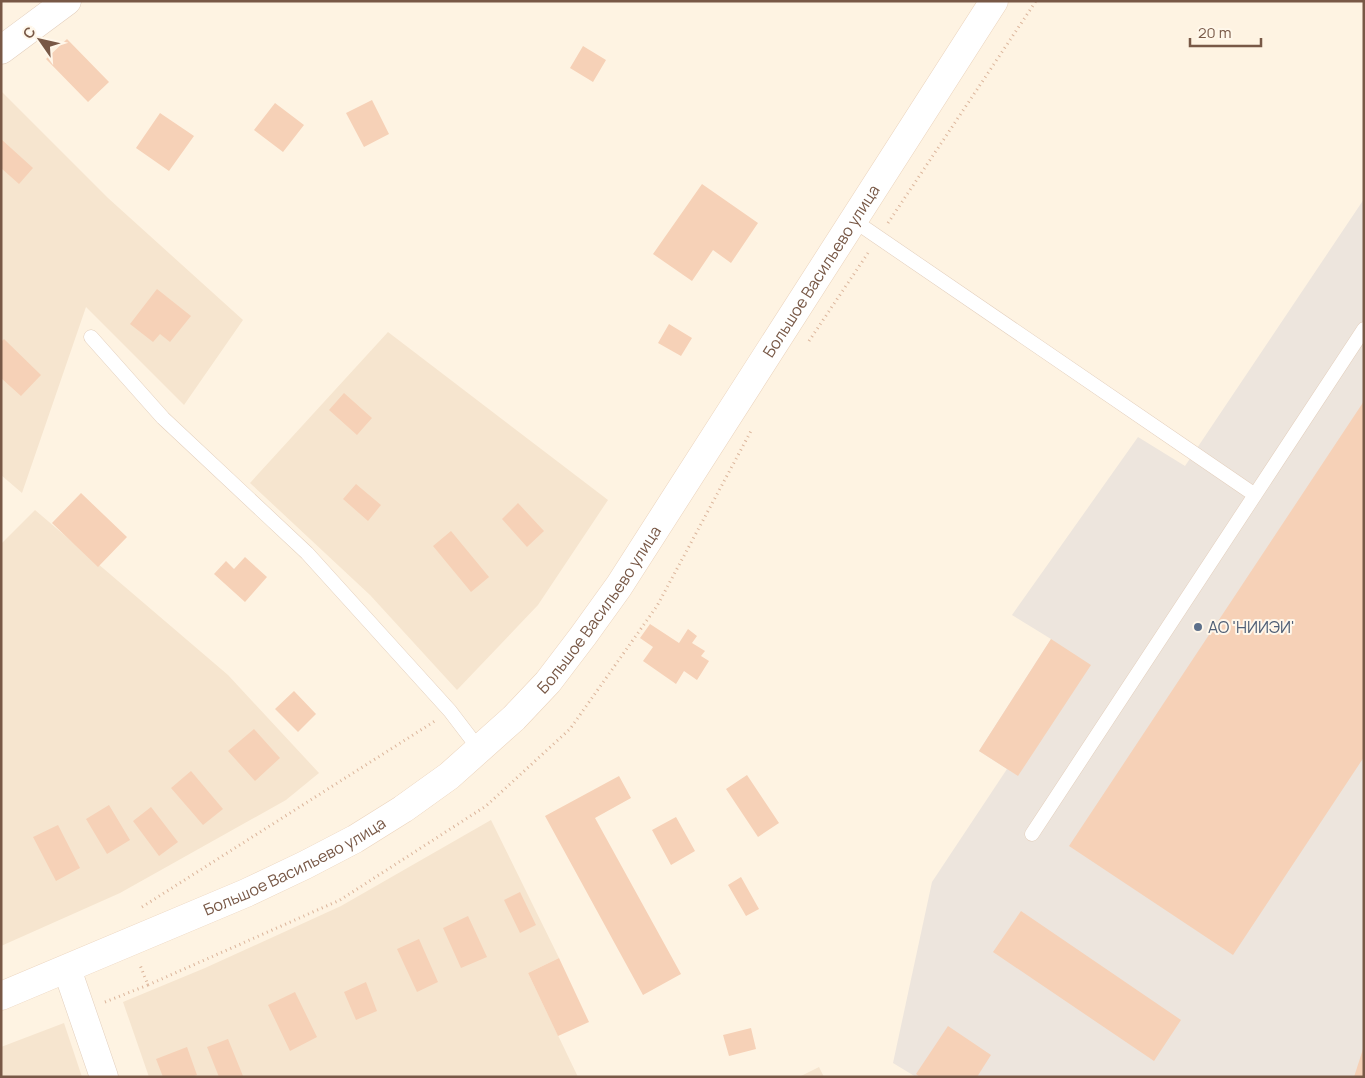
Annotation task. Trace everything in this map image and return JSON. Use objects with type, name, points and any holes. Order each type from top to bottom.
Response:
[{"type":"main road","points":[[1,50],[67,1]]},
{"type":"main road","name":"Большое Васильево улица","points":[[1,996],[254,889],[355,839],[403,809],[449,776],[514,718],[548,682],[619,586],[994,1]]},
{"type":"main road","points":[[67,969],[104,1077]]},
{"type":"lane","points":[[854,220],[1255,495]]},
{"type":"lane","points":[[1032,834],[1364,330]]},
{"type":"lane","points":[[91,337],[163,418],[307,553],[450,711],[479,749]]},
{"type":"path","points":[[807,344],[1036,1]]},
{"type":"path","points":[[141,908],[450,711]]},
{"type":"path","points":[[82,1012],[148,984],[131,942]]},
{"type":"shaded area","points":[[1,91],[108,198],[243,320],[184,405],[86,307],[22,493],[1,475]]},
{"type":"shaded area","name":"АО 'НИИЭИ'","points":[[1364,199],[1364,1077],[916,1077],[893,1063],[932,882],[1007,769],[979,751],[1051,639],[1012,615],[1138,437],[1185,466]]},
{"type":"shaded area","points":[[388,332],[608,500],[538,605],[457,690],[370,595],[250,483]]},
{"type":"shaded area","points":[[35,510],[228,675],[319,773],[286,800],[120,893],[1,946],[1,544]]},
{"type":"shaded area","points":[[491,820],[559,958],[528,973],[578,1077],[149,1077],[123,1002],[205,968],[341,906]]},
{"type":"shaded area","points":[[64,1023],[82,1077],[1,1077],[1,1047]]},
{"type":"shaded area","points":[[819,1067],[824,1077],[799,1077]]},
{"type":"building","points":[[67,39],[109,82],[88,102],[46,59]]},
{"type":"building","points":[[583,46],[606,60],[593,82],[570,68]]},
{"type":"building","points":[[372,100],[389,134],[364,147],[346,113]]},
{"type":"building","points":[[275,103],[304,125],[283,152],[254,130]]},
{"type":"building","points":[[160,113],[194,136],[169,171],[136,148]]},
{"type":"building","points":[[1,139],[33,168],[19,184],[1,168]]},
{"type":"building","points":[[702,184],[758,223],[731,263],[713,250],[692,281],[653,254]]},
{"type":"building","points":[[157,289],[191,316],[170,342],[160,334],[153,342],[130,324]]},
{"type":"building","points":[[669,324],[692,338],[681,356],[658,343]]},
{"type":"building","points":[[4,339],[41,375],[21,396],[1,378],[1,342]]},
{"type":"building","points":[[344,393],[372,418],[357,435],[329,410]]},
{"type":"building","points":[[1364,401],[1364,757],[1233,955],[1069,846]]},
{"type":"building","points":[[356,484],[381,505],[368,521],[343,499]]},
{"type":"building","points":[[81,493],[127,537],[98,567],[52,523]]},
{"type":"building","points":[[518,503],[544,531],[527,547],[502,519]]},
{"type":"building","points":[[451,531],[489,577],[471,592],[433,546]]},
{"type":"building","points":[[245,557],[267,577],[245,602],[214,574],[226,561],[234,569]]},
{"type":"building","points":[[650,624],[679,643],[688,629],[697,636],[692,643],[705,651],[701,656],[709,661],[697,680],[684,671],[676,684],[643,661],[653,647],[640,638]]},
{"type":"building","points":[[1051,639],[1091,665],[1018,776],[979,751]]},
{"type":"building","points":[[294,691],[316,714],[298,732],[275,709]]},
{"type":"building","points":[[254,729],[280,758],[255,781],[228,751]]},
{"type":"building","points":[[191,771],[223,809],[203,825],[171,788]]},
{"type":"building","points":[[747,775],[779,823],[758,837],[726,789]]},
{"type":"building","points":[[619,776],[631,798],[595,818],[681,974],[643,995],[545,816]]},
{"type":"building","points":[[109,805],[130,840],[107,854],[86,819]]},
{"type":"building","points":[[151,807],[178,842],[159,856],[133,821]]},
{"type":"building","points":[[676,817],[695,851],[671,865],[652,830]]},
{"type":"building","points":[[58,825],[80,868],[56,881],[33,837]]},
{"type":"building","points":[[741,877],[759,909],[746,916],[728,885]]},
{"type":"building","points":[[520,892],[536,925],[520,933],[504,900]]},
{"type":"building","points":[[1021,911],[1181,1020],[1154,1061],[993,952]]},
{"type":"building","points":[[468,916],[487,957],[461,968],[443,928]]},
{"type":"building","points":[[419,939],[438,982],[417,992],[397,949]]},
{"type":"building","points":[[559,958],[589,1022],[558,1036],[528,973]]},
{"type":"building","points":[[366,982],[377,1011],[356,1020],[344,992]]},
{"type":"building","points":[[295,992],[317,1037],[290,1051],[268,1005]]},
{"type":"building","points":[[948,1026],[991,1055],[977,1077],[920,1077],[916,1074]]},
{"type":"building","points":[[751,1028],[756,1049],[729,1056],[723,1035]]},
{"type":"building","points":[[228,1039],[243,1076],[219,1077],[207,1047]]},
{"type":"building","points":[[187,1047],[197,1075],[191,1077],[163,1077],[156,1059]]},
{"type":"building","points":[[1363,1049],[1364,1077],[1354,1077]]},
{"type":"place","name":"АО 'НИИЭИ'","points":[[1198,627]]}]
